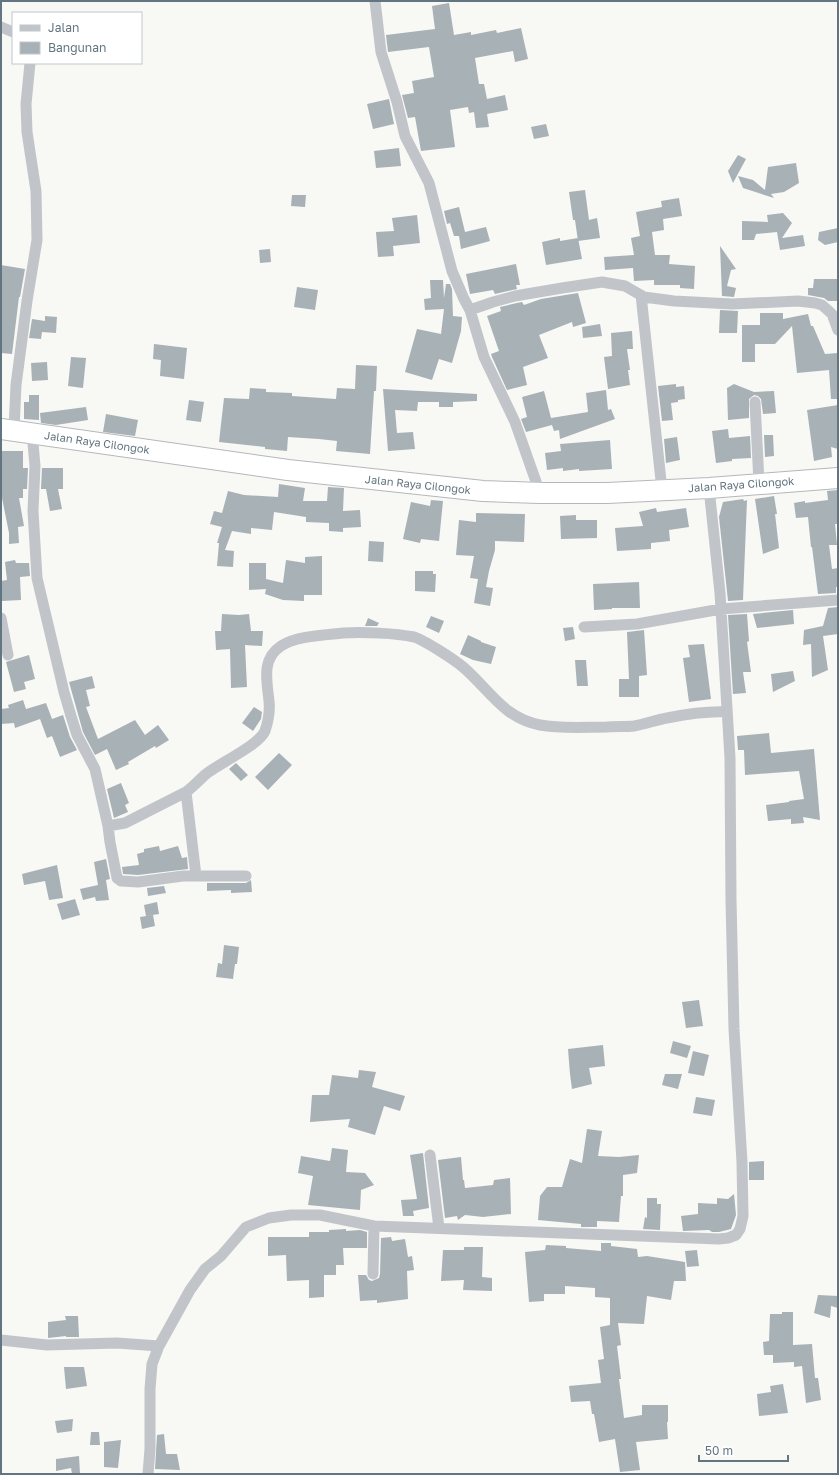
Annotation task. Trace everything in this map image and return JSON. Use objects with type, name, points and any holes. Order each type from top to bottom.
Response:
[{"type":"highway","name":"Jalan Raya Cilongok","points":[[16,430],[288,470],[483,491],[608,493],[709,488],[838,478]]},
{"type":"street","points":[[375,1],[381,52],[397,102],[405,136],[429,183],[452,271],[470,310],[484,357],[515,422],[540,493]]},
{"type":"street","points":[[1,27],[12,32]]},
{"type":"street","points":[[30,64],[26,104],[27,132],[36,191],[37,240],[16,385],[16,430],[35,481],[33,510],[37,578],[64,692],[77,735],[95,769],[108,826],[116,878],[121,881],[138,882],[160,878],[246,876]]},
{"type":"street","points":[[470,310],[515,296],[602,282],[625,286],[641,295],[654,299],[696,303],[732,304],[798,300],[815,303],[822,306],[832,314],[838,330]]},
{"type":"street","points":[[641,295],[662,490]]},
{"type":"street","points":[[755,402],[759,483]]},
{"type":"street","points":[[148,1474],[152,1364],[159,1346],[190,1290],[205,1269],[221,1256],[246,1227],[269,1218],[291,1215],[320,1215],[374,1226],[719,1240],[736,1235],[740,1228],[743,1216],[742,1162],[734,1029],[731,908],[730,758],[721,609],[709,488]]},
{"type":"street","points":[[584,627],[637,624],[721,609],[838,600]]},
{"type":"street","points":[[1,618],[8,655]]},
{"type":"street","points":[[108,826],[125,823],[186,792],[206,774],[252,745],[260,738],[265,732],[268,720],[269,703],[266,673],[269,657],[280,646],[292,640],[328,634],[360,632],[415,638],[463,666],[500,705],[521,719],[540,725],[593,727],[633,726],[667,718],[706,712],[727,712]]},
{"type":"street","points":[[186,792],[196,876]]},
{"type":"street","points":[[430,1155],[439,1228]]},
{"type":"street","points":[[373,1274],[374,1226]]},
{"type":"street","points":[[1,1340],[47,1345],[117,1343],[159,1346]]},
{"type":"building","points":[[449,3],[454,35],[471,32],[471,35],[496,30],[497,33],[521,28],[528,59],[515,62],[513,51],[475,58],[479,84],[484,84],[487,99],[505,95],[508,110],[487,114],[489,127],[476,128],[474,112],[469,113],[468,107],[450,110],[455,147],[421,151],[415,117],[408,118],[402,95],[414,93],[412,81],[434,77],[429,47],[388,52],[386,35],[435,29],[432,6]]},
{"type":"building","points":[[389,99],[394,124],[373,129],[367,104]]},
{"type":"building","points":[[546,124],[549,136],[534,139],[531,127]]},
{"type":"building","points":[[399,148],[401,166],[376,168],[374,151]]},
{"type":"building","points":[[738,155],[746,159],[733,183],[728,171]]},
{"type":"building","points":[[796,163],[799,183],[784,192],[771,194],[774,198],[743,188],[738,176],[753,180],[765,190],[768,167]]},
{"type":"building","points":[[585,190],[589,220],[597,218],[600,238],[578,241],[569,192]]},
{"type":"building","points":[[292,195],[306,195],[305,207],[291,206]]},
{"type":"building","points":[[679,198],[682,216],[663,219],[664,230],[652,232],[655,255],[670,255],[669,264],[695,266],[694,289],[680,288],[680,285],[654,285],[654,280],[634,281],[633,268],[605,270],[604,257],[634,255],[631,238],[640,236],[636,212],[662,207],[661,201]]},
{"type":"building","points":[[459,207],[465,232],[486,227],[490,241],[461,249],[459,236],[454,236],[450,223],[447,224],[444,211]]},
{"type":"building","points":[[783,213],[792,223],[782,238],[803,235],[805,246],[780,250],[777,232],[756,234],[754,240],[742,240],[742,221],[768,222],[767,215]]},
{"type":"building","points":[[417,215],[420,243],[393,246],[394,256],[378,257],[376,232],[394,231],[392,218]]},
{"type":"building","points":[[838,228],[838,242],[825,245],[818,240],[819,232]]},
{"type":"building","points":[[560,238],[560,241],[578,238],[582,259],[546,265],[542,242]]},
{"type":"building","points":[[720,246],[736,269],[731,270],[727,286],[736,288],[734,297],[722,296]]},
{"type":"building","points":[[270,249],[271,262],[260,263],[259,250]]},
{"type":"building","points":[[516,264],[520,285],[516,285],[517,289],[495,294],[493,290],[470,294],[466,274]]},
{"type":"building","points":[[1,265],[25,269],[19,297],[12,354],[1,353]]},
{"type":"building","points":[[814,279],[838,279],[838,301],[828,301],[824,298],[808,295],[808,288],[813,288]]},
{"type":"building","points":[[430,280],[443,280],[444,298],[446,284],[450,284],[452,289],[453,316],[462,317],[461,331],[452,363],[439,359],[432,380],[405,372],[417,329],[441,334],[444,309],[425,310],[424,299],[431,298]]},
{"type":"building","points":[[297,287],[318,290],[315,310],[294,307]]},
{"type":"building","points":[[578,293],[586,323],[573,327],[572,322],[539,335],[548,358],[523,367],[527,385],[507,390],[491,354],[499,351],[487,316],[501,311],[500,307],[522,302],[524,305],[541,299]]},
{"type":"building","points":[[720,310],[738,311],[737,333],[719,333]]},
{"type":"building","points":[[760,313],[783,313],[783,319],[808,314],[811,326],[813,326],[825,354],[838,353],[838,399],[831,399],[829,370],[797,373],[792,326],[775,344],[755,344],[755,362],[742,362],[742,325],[760,325]]},
{"type":"building","points":[[45,316],[57,317],[56,333],[42,332],[41,339],[29,338],[32,319],[45,321]]},
{"type":"building","points":[[600,324],[602,336],[583,338],[582,327]]},
{"type":"building","points":[[632,331],[633,349],[627,349],[630,370],[628,370],[630,385],[608,389],[604,357],[612,356],[611,333]]},
{"type":"building","points":[[154,344],[187,348],[184,379],[160,376],[161,360],[153,359]]},
{"type":"building","points":[[71,357],[86,358],[83,388],[68,386]]},
{"type":"building","points":[[47,362],[48,380],[32,381],[31,363]]},
{"type":"building","points":[[356,365],[377,366],[370,454],[336,451],[337,441],[319,439],[288,437],[287,451],[219,442],[224,398],[249,399],[250,388],[266,389],[266,392],[292,393],[292,396],[336,399],[337,388],[355,389]]},
{"type":"building","points":[[676,384],[676,387],[684,386],[685,399],[671,403],[673,420],[662,421],[658,386]]},
{"type":"building","points":[[734,384],[754,392],[774,391],[776,413],[763,414],[761,399],[754,395],[749,399],[749,418],[728,420],[727,388]]},
{"type":"building","points":[[383,389],[477,394],[477,401],[453,402],[453,407],[439,407],[439,402],[418,402],[417,411],[395,410],[397,433],[413,432],[415,449],[388,451]]},
{"type":"building","points":[[606,390],[608,410],[611,409],[615,419],[560,439],[559,430],[554,431],[552,425],[526,432],[521,419],[527,417],[522,397],[544,391],[551,418],[588,412],[586,393]]},
{"type":"building","points":[[29,395],[39,395],[39,420],[24,419],[24,402],[29,402]]},
{"type":"building","points":[[189,400],[204,402],[201,422],[186,420]]},
{"type":"building","points":[[838,405],[838,449],[831,447],[832,457],[814,461],[807,410]]},
{"type":"building","points":[[86,407],[88,420],[56,425],[41,423],[40,413]]},
{"type":"building","points":[[106,414],[138,420],[135,436],[103,432]]},
{"type":"building","points":[[728,429],[729,438],[750,436],[751,458],[732,459],[732,461],[716,463],[712,431]]},
{"type":"building","points":[[764,435],[773,435],[774,456],[765,457]]},
{"type":"building","points":[[677,437],[680,460],[666,463],[664,439]]},
{"type":"building","points":[[610,440],[612,469],[579,471],[579,469],[563,471],[563,468],[547,470],[545,453],[561,451],[560,444]]},
{"type":"building","points":[[1,451],[23,451],[23,468],[28,468],[27,489],[23,489],[23,498],[19,498],[24,526],[18,527],[19,543],[9,544],[9,533],[1,498]]},
{"type":"building","points":[[42,468],[63,468],[63,489],[58,489],[62,509],[50,511],[46,489],[41,489]]},
{"type":"building","points":[[279,484],[305,488],[303,501],[327,501],[328,487],[344,488],[343,511],[360,510],[361,527],[343,528],[343,532],[329,531],[329,523],[306,522],[306,517],[274,512],[272,530],[251,528],[251,534],[232,531],[225,550],[234,551],[233,567],[217,566],[219,543],[217,543],[222,527],[210,524],[214,511],[222,513],[228,491],[244,495],[278,497]]},
{"type":"building","points":[[838,490],[838,524],[835,524],[837,545],[829,545],[832,569],[838,568],[838,587],[836,587],[836,593],[818,594],[808,517],[796,518],[794,503],[828,500],[827,491]]},
{"type":"building","points":[[774,496],[777,514],[775,514],[779,548],[763,554],[755,499]]},
{"type":"building","points":[[743,499],[744,501],[747,500],[743,600],[728,601],[719,517],[723,502]]},
{"type":"building","points":[[431,500],[443,501],[439,541],[421,539],[420,543],[403,539],[411,502],[430,506]]},
{"type":"building","points":[[656,508],[657,512],[686,508],[689,527],[669,530],[670,541],[651,543],[651,549],[617,551],[615,528],[643,526],[639,512]]},
{"type":"building","points":[[476,513],[525,514],[524,542],[495,541],[495,550],[486,587],[493,588],[490,606],[474,603],[478,579],[470,578],[474,556],[456,555],[459,520],[476,522]]},
{"type":"building","points":[[576,515],[576,520],[597,520],[597,538],[561,539],[560,516]]},
{"type":"building","points":[[369,541],[384,542],[383,562],[368,561]]},
{"type":"building","points":[[322,556],[322,595],[304,595],[304,601],[283,600],[265,594],[266,589],[249,590],[249,563],[266,563],[266,579],[283,583],[286,560],[305,563],[305,557]]},
{"type":"building","points":[[15,560],[16,563],[29,563],[30,576],[20,577],[21,600],[2,601],[1,581],[7,580],[5,562]]},
{"type":"building","points":[[415,571],[433,571],[433,574],[436,574],[435,592],[415,591]]},
{"type":"building","points":[[639,582],[640,608],[612,608],[594,610],[593,584]]},
{"type":"building","points":[[838,607],[838,634],[823,636],[828,670],[812,677],[811,644],[803,645],[804,630],[823,626],[828,608]]},
{"type":"building","points":[[793,610],[794,624],[757,628],[753,614]]},
{"type":"building","points":[[222,614],[249,614],[251,631],[263,631],[262,646],[245,645],[247,687],[231,688],[230,649],[216,650],[215,631],[221,631]]},
{"type":"building","points":[[747,614],[749,641],[747,642],[751,672],[743,672],[746,693],[733,694],[728,615]]},
{"type":"building","points":[[431,616],[444,621],[439,633],[426,627]]},
{"type":"building","points":[[368,618],[379,623],[377,626],[365,626]]},
{"type":"building","points":[[573,627],[575,639],[565,641],[563,628]]},
{"type":"building","points":[[644,630],[647,675],[639,676],[639,697],[619,697],[619,679],[629,679],[627,632]]},
{"type":"building","points":[[468,635],[481,642],[496,647],[491,664],[473,660],[460,654]]},
{"type":"building","points":[[704,644],[711,699],[689,702],[683,658],[690,657],[688,645]]},
{"type":"building","points":[[29,655],[35,679],[24,682],[26,689],[14,692],[6,662]]},
{"type":"building","points":[[575,660],[586,660],[588,686],[577,686]]},
{"type":"building","points":[[793,671],[795,681],[773,692],[771,674]]},
{"type":"building","points":[[92,676],[95,688],[86,690],[90,706],[86,707],[98,739],[135,720],[145,735],[158,725],[169,740],[156,748],[155,746],[128,762],[129,764],[116,770],[107,749],[95,755],[83,732],[69,682]]},
{"type":"building","points":[[23,700],[26,709],[46,703],[52,719],[63,715],[70,737],[77,750],[60,757],[52,736],[47,738],[40,719],[15,728],[14,723],[1,724],[1,709],[9,708],[8,705]]},
{"type":"building","points":[[254,707],[262,712],[261,719],[253,731],[242,723]]},
{"type":"building","points":[[769,733],[771,753],[814,749],[820,820],[803,817],[804,823],[791,824],[791,819],[768,821],[766,805],[804,799],[799,771],[745,775],[744,750],[738,750],[737,736]]},
{"type":"building","points":[[279,753],[292,765],[268,790],[255,777]]},
{"type":"building","points":[[236,763],[248,775],[241,781],[229,769]]},
{"type":"building","points":[[121,783],[129,803],[125,805],[128,812],[114,818],[107,789]]},
{"type":"building","points":[[159,846],[160,851],[178,846],[182,858],[187,857],[188,869],[138,875],[123,874],[122,867],[139,865],[137,854],[144,852],[144,849]]},
{"type":"building","points":[[106,859],[110,879],[106,880],[109,900],[96,901],[95,897],[83,900],[80,889],[98,885],[94,862]]},
{"type":"building","points":[[57,865],[63,898],[49,900],[45,881],[24,885],[22,874]]},
{"type":"building","points":[[251,880],[252,892],[231,893],[231,890],[207,891],[207,883],[246,883]]},
{"type":"building","points":[[164,886],[166,893],[148,896],[147,888]]},
{"type":"building","points":[[75,899],[80,915],[62,920],[57,904]]},
{"type":"building","points":[[157,902],[159,914],[146,916],[144,905]]},
{"type":"building","points":[[153,915],[155,926],[142,929],[140,917]]},
{"type":"building","points":[[224,945],[239,947],[233,979],[216,977],[218,963],[222,964]]},
{"type":"building","points":[[699,1000],[703,1026],[686,1028],[682,1002]]},
{"type":"building","points":[[673,1041],[691,1046],[687,1058],[670,1053]]},
{"type":"building","points":[[603,1045],[605,1066],[589,1068],[592,1084],[572,1089],[568,1049]]},
{"type":"building","points":[[693,1051],[709,1055],[704,1076],[688,1073]]},
{"type":"building","points":[[359,1070],[376,1072],[372,1087],[405,1096],[400,1111],[384,1106],[375,1135],[348,1127],[350,1119],[310,1122],[312,1095],[329,1095],[332,1075],[358,1078]]},
{"type":"building","points":[[665,1074],[682,1074],[678,1089],[662,1085]]},
{"type":"building","points":[[696,1097],[715,1100],[712,1116],[693,1113]]},
{"type":"building","points":[[587,1129],[602,1131],[598,1156],[619,1157],[639,1155],[637,1173],[623,1175],[623,1196],[621,1196],[619,1222],[597,1221],[597,1227],[581,1227],[581,1224],[538,1220],[540,1196],[547,1187],[562,1187],[570,1159],[582,1163]]},
{"type":"building","points":[[332,1148],[348,1150],[346,1172],[365,1173],[374,1185],[361,1190],[360,1210],[308,1205],[313,1176],[298,1173],[301,1156],[330,1161]]},
{"type":"building","points":[[423,1153],[429,1208],[413,1211],[414,1216],[403,1216],[401,1200],[417,1199],[410,1155]]},
{"type":"building","points":[[461,1157],[465,1188],[493,1185],[494,1180],[510,1178],[511,1214],[483,1217],[465,1215],[458,1220],[457,1216],[445,1218],[438,1160]]},
{"type":"building","points":[[764,1161],[764,1180],[749,1180],[749,1162]]},
{"type":"building","points":[[734,1194],[736,1215],[731,1229],[719,1232],[712,1232],[709,1230],[683,1231],[681,1216],[698,1214],[698,1203],[717,1204],[717,1198],[728,1199]]},
{"type":"building","points":[[647,1198],[657,1198],[657,1204],[661,1204],[660,1230],[643,1229],[645,1217],[647,1218]]},
{"type":"building","points":[[346,1229],[346,1231],[360,1230],[367,1232],[367,1248],[343,1248],[344,1265],[336,1265],[336,1275],[324,1275],[324,1297],[309,1298],[309,1280],[287,1281],[286,1255],[268,1256],[268,1237],[309,1237],[309,1232],[329,1232],[329,1230]]},
{"type":"building","points":[[391,1237],[392,1241],[405,1239],[408,1257],[412,1256],[414,1270],[407,1271],[408,1299],[377,1303],[377,1300],[360,1301],[358,1275],[366,1275],[369,1280],[372,1281],[379,1278],[381,1238]]},
{"type":"building","points":[[601,1243],[611,1243],[611,1246],[637,1249],[638,1257],[647,1256],[685,1262],[686,1281],[674,1281],[671,1300],[647,1296],[644,1324],[618,1323],[621,1345],[617,1346],[621,1379],[619,1379],[624,1418],[642,1415],[642,1405],[668,1405],[668,1439],[636,1442],[640,1470],[620,1472],[615,1439],[599,1442],[590,1401],[571,1402],[569,1386],[601,1383],[598,1360],[604,1359],[600,1327],[610,1325],[610,1298],[595,1297],[595,1288],[565,1286],[565,1294],[544,1294],[544,1301],[529,1302],[525,1252],[545,1250],[546,1245],[601,1251]]},
{"type":"building","points":[[464,1247],[483,1247],[482,1277],[492,1278],[492,1291],[463,1290],[464,1280],[441,1281],[443,1250],[464,1250]]},
{"type":"building","points":[[697,1250],[699,1266],[687,1267],[685,1251]]},
{"type":"building","points":[[818,1295],[838,1296],[838,1308],[831,1306],[830,1318],[814,1313]]},
{"type":"building","points":[[782,1312],[793,1312],[793,1345],[812,1344],[815,1378],[818,1378],[821,1400],[806,1403],[802,1366],[794,1367],[794,1362],[773,1363],[773,1355],[764,1355],[763,1342],[769,1341],[770,1314],[782,1314]]},
{"type":"building","points":[[65,1316],[78,1316],[79,1337],[66,1336],[48,1338],[48,1322],[66,1320]]},
{"type":"building","points":[[64,1367],[84,1367],[87,1386],[66,1389]]},
{"type":"building","points":[[783,1384],[788,1413],[759,1416],[757,1394],[771,1392],[770,1386]]},
{"type":"building","points":[[73,1419],[72,1431],[57,1433],[55,1421]]},
{"type":"building","points":[[91,1432],[99,1432],[100,1445],[90,1445]]},
{"type":"building","points":[[164,1434],[166,1454],[177,1454],[180,1470],[155,1469],[157,1435]]},
{"type":"building","points":[[121,1440],[118,1468],[104,1467],[104,1442]]},
{"type":"building","points":[[79,1456],[80,1474],[72,1474],[71,1468],[56,1471],[56,1459]]}]
